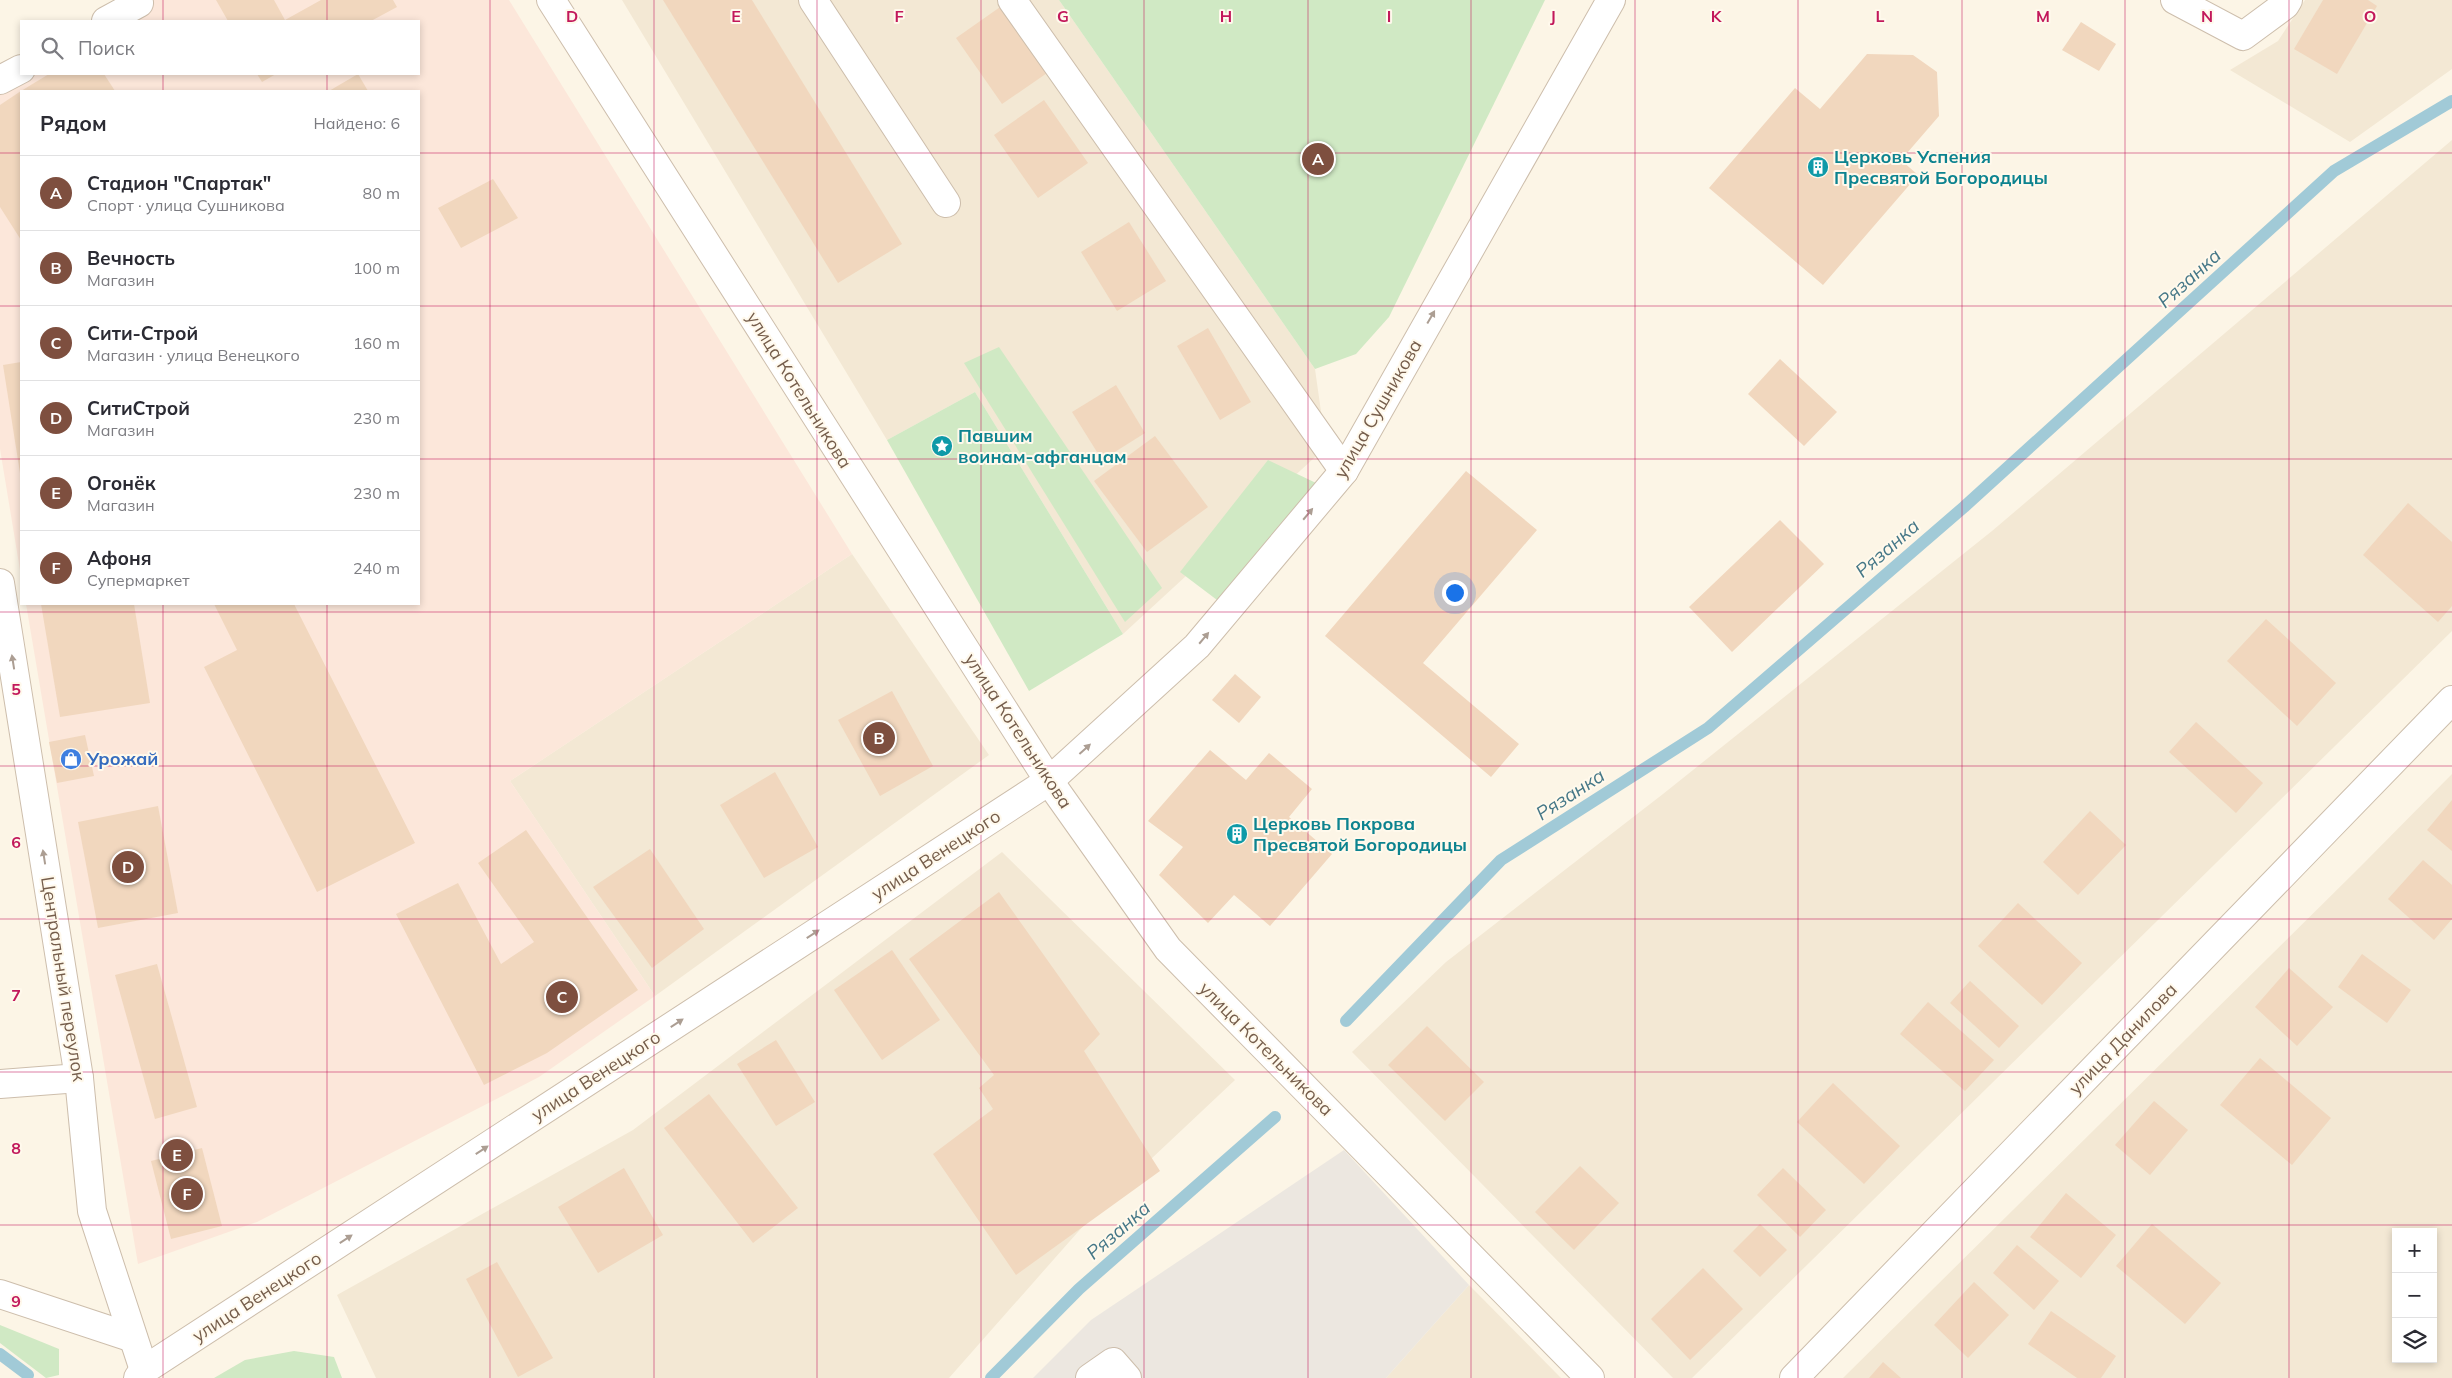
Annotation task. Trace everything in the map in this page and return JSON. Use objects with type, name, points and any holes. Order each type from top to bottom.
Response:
[{"type":"street","points":[[108,20],[139,3],[137,0]]},
{"type":"street","name":"улица Котельникова","points":[[552,0],[1048,781],[1168,949],[1590,1378]]},
{"type":"street","points":[[814,0],[946,202]]},
{"type":"street","points":[[1012,0],[1344,471]]},
{"type":"street","name":"улица Сушникова","points":[[1048,781],[1197,646],[1344,471],[1611,0]]},
{"type":"street","points":[[2175,0],[2243,36],[2285,5],[2288,0]]},
{"type":"street","points":[[0,80],[20,70]]},
{"type":"street","name":"Центральный переулок","points":[[0,583],[79,1078],[92,1210],[133,1338],[141,1374]]},
{"type":"street","name":"улица Данилова","points":[[1794,1378],[2452,700]]},
{"type":"street","name":"улица Венецкого","points":[[141,1374],[1048,781]]},
{"type":"street","points":[[0,1084],[79,1078]]},
{"type":"street","points":[[0,1294],[133,1338]]},
{"type":"street","points":[[1090,1378],[1113,1362],[1127,1378]]},
{"type":"shaded area","points":[[137,0],[509,0],[852,554],[510,781],[655,996],[539,1077],[257,1222],[138,1264],[26,605],[420,605],[420,90],[20,90],[20,570],[0,449],[0,80],[20,74],[420,75],[420,20],[107,20]]},
{"type":"shaded area","points":[[622,0],[1059,0],[1315,369],[1326,447],[1123,634],[975,392],[887,440]]},
{"type":"shaded area","points":[[2305,0],[2452,0],[2452,69],[2350,142],[2230,70],[2278,41]]},
{"type":"shaded area","points":[[2452,140],[2452,631],[1692,1378],[1673,1378],[1352,1052],[1446,962],[1663,794],[1992,531]]},
{"type":"shaded area","points":[[852,554],[989,755],[655,996],[510,781]]},
{"type":"shaded area","points":[[2452,774],[2452,1378],[1843,1378],[2360,867]]},
{"type":"shaded area","points":[[1002,852],[1235,1080],[1100,1207],[949,1378],[376,1378],[337,1295],[633,1130]]},
{"type":"shaded area","points":[[1344,1150],[1469,1285],[1386,1378],[1033,1378],[1091,1320]]},
{"type":"shaded area","points":[[1469,1285],[1561,1378],[1386,1378]]},
{"type":"green space","points":[[1059,0],[1545,0],[1389,317],[1356,354],[1315,369]]},
{"type":"green space","points":[[999,347],[1162,588],[1125,622],[964,363]]},
{"type":"green space","points":[[975,392],[1123,634],[1029,691],[887,440]]},
{"type":"green space","points":[[1268,460],[1316,483],[1221,603],[1180,572]]},
{"type":"green space","points":[[0,1325],[59,1349],[59,1375],[46,1378],[0,1343]]},
{"type":"green space","points":[[294,1351],[334,1357],[342,1378],[214,1378],[245,1360]]},
{"type":"building","points":[[216,0],[274,0],[285,20],[227,20]]},
{"type":"building","points":[[321,0],[393,0],[397,7],[373,20],[285,20]]},
{"type":"building","points":[[663,0],[752,0],[902,244],[838,283]]},
{"type":"building","points":[[2323,0],[2368,0],[2377,6],[2337,74],[2294,49]]},
{"type":"building","points":[[1003,5],[1050,71],[1002,104],[956,38]]},
{"type":"building","points":[[2081,22],[2116,44],[2099,71],[2062,50]]},
{"type":"building","name":"Церковь Успения Пресвятой Богородицы","points":[[1867,54],[1913,55],[1937,72],[1939,116],[1901,160],[1918,175],[1823,285],[1709,188],[1795,88],[1820,109]]},
{"type":"building","points":[[47,75],[105,75],[114,90],[23,90]]},
{"type":"building","points":[[258,75],[274,75],[262,82]]},
{"type":"building","points":[[359,75],[367,90],[331,90]]},
{"type":"building","points":[[20,92],[20,238],[0,207],[0,105]]},
{"type":"building","points":[[1044,100],[1088,163],[1038,198],[994,135]]},
{"type":"building","points":[[493,179],[518,218],[461,248],[438,208]]},
{"type":"building","points":[[1129,222],[1166,281],[1117,311],[1081,252]]},
{"type":"building","points":[[1208,328],[1251,402],[1220,420],[1177,346]]},
{"type":"building","points":[[1780,359],[1837,412],[1804,446],[1748,394]]},
{"type":"building","points":[[20,362],[20,473],[3,365]]},
{"type":"building","points":[[1116,385],[1145,433],[1102,460],[1072,412]]},
{"type":"building","points":[[1155,436],[1208,507],[1147,552],[1094,481]]},
{"type":"building","points":[[1466,471],[1537,530],[1423,663],[1519,744],[1491,777],[1325,636]]},
{"type":"building","points":[[2408,503],[2452,542],[2452,606],[2438,622],[2363,555]]},
{"type":"building","points":[[1780,520],[1824,564],[1732,652],[1689,607]]},
{"type":"building","points":[[41,605],[134,605],[150,703],[60,717]]},
{"type":"building","points":[[214,605],[295,605],[415,843],[317,892],[204,667],[237,650]]},
{"type":"building","points":[[2266,619],[2336,683],[2297,726],[2227,661]]},
{"type":"building","points":[[1235,674],[1261,697],[1239,723],[1212,700]]},
{"type":"building","points":[[892,691],[933,766],[880,796],[838,720]]},
{"type":"building","points":[[2196,722],[2263,783],[2236,813],[2169,752]]},
{"type":"building","name":"Урожай","points":[[85,735],[94,776],[57,783],[49,742]]},
{"type":"building","name":"Церковь Покрова Пресвятой Богородицы","points":[[1210,750],[1246,780],[1269,753],[1312,789],[1289,817],[1332,854],[1270,926],[1234,895],[1208,923],[1159,875],[1183,847],[1148,821]]},
{"type":"building","points":[[775,772],[818,847],[764,878],[720,805]]},
{"type":"building","points":[[2452,800],[2452,851],[2427,830]]},
{"type":"building","points":[[158,806],[178,913],[98,928],[78,822]]},
{"type":"building","points":[[2090,811],[2126,845],[2078,895],[2043,862]]},
{"type":"building","points":[[526,830],[638,990],[547,1053],[484,1085],[396,914],[458,883],[501,964],[534,942],[478,863]]},
{"type":"building","points":[[650,849],[704,929],[652,968],[593,887]]},
{"type":"building","points":[[2423,860],[2452,885],[2452,919],[2434,940],[2388,899]]},
{"type":"building","points":[[999,892],[1100,1034],[1084,1051],[1160,1171],[1016,1275],[933,1154],[993,1109],[979,1088],[994,1075],[909,959]]},
{"type":"building","points":[[2018,903],[2082,963],[2042,1005],[1978,946]]},
{"type":"building","points":[[892,950],[940,1020],[882,1060],[834,990]]},
{"type":"building","points":[[2362,954],[2411,990],[2387,1023],[2338,987]]},
{"type":"building","points":[[157,964],[197,1107],[155,1119],[115,975]]},
{"type":"building","points":[[2289,968],[2333,1007],[2297,1046],[2255,1007]]},
{"type":"building","points":[[1970,981],[2019,1026],[1999,1048],[1950,1003]]},
{"type":"building","points":[[1928,1002],[1994,1060],[1965,1091],[1900,1034]]},
{"type":"building","points":[[1427,1026],[1484,1082],[1445,1121],[1388,1065]]},
{"type":"building","points":[[776,1040],[815,1102],[776,1126],[737,1064]]},
{"type":"building","points":[[2260,1058],[2331,1118],[2292,1165],[2220,1105]]},
{"type":"building","points":[[1833,1083],[1900,1146],[1864,1184],[1797,1122]]},
{"type":"building","points":[[709,1094],[798,1208],[753,1243],[664,1128]]},
{"type":"building","points":[[2154,1101],[2188,1130],[2150,1175],[2115,1145]]},
{"type":"building","points":[[202,1148],[222,1226],[171,1239],[151,1161]]},
{"type":"building","points":[[1580,1166],[1619,1203],[1574,1250],[1535,1212]]},
{"type":"building","points":[[624,1168],[663,1235],[598,1273],[558,1207]]},
{"type":"building","points":[[1783,1168],[1826,1210],[1800,1237],[1757,1195]]},
{"type":"building","points":[[2066,1193],[2116,1235],[2081,1278],[2030,1237]]},
{"type":"building","points":[[1760,1224],[1787,1250],[1760,1277],[1733,1251]]},
{"type":"building","points":[[2152,1224],[2221,1283],[2185,1324],[2116,1266]]},
{"type":"building","points":[[2017,1245],[2059,1281],[2034,1310],[1993,1273]]},
{"type":"building","points":[[497,1262],[553,1358],[518,1377],[466,1279]]},
{"type":"building","points":[[1703,1268],[1743,1309],[1690,1360],[1651,1319]]},
{"type":"building","points":[[1974,1282],[2009,1315],[1968,1358],[1934,1325]]},
{"type":"building","points":[[2051,1311],[2116,1356],[2101,1378],[2077,1378],[2028,1344]]},
{"type":"building","points":[[1883,1362],[1901,1378],[1869,1378]]},
{"type":"waterway","name":"Рязанка","points":[[1346,1021],[1501,860],[1708,728],[1964,507],[2334,171],[2452,101]]},
{"type":"waterway","name":"Рязанка","points":[[991,1378],[1079,1289],[1275,1117]]},
{"type":"waterway","name":"Рязанка","points":[[0,1354],[28,1375]]},
{"type":"place","name":"Стадион \"Спартак\"","points":[[1318,159]]},
{"type":"place","name":"Церковь Успения Пресвятой Богородицы","points":[[1818,167]]},
{"type":"place","name":"Павшим воинам-афганцам","points":[[942,446]]},
{"type":"place","name":"Вечность","points":[[879,738]]},
{"type":"place","name":"Урожай","points":[[71,759]]},
{"type":"place","name":"Церковь Покрова Пресвятой Богородицы","points":[[1237,834]]},
{"type":"place","name":"СитиСтрой","points":[[128,867]]},
{"type":"place","name":"Сити-Строй","points":[[562,997]]},
{"type":"place","name":"Огонёк","points":[[177,1155]]},
{"type":"place","name":"Афоня","points":[[187,1194]]}]
